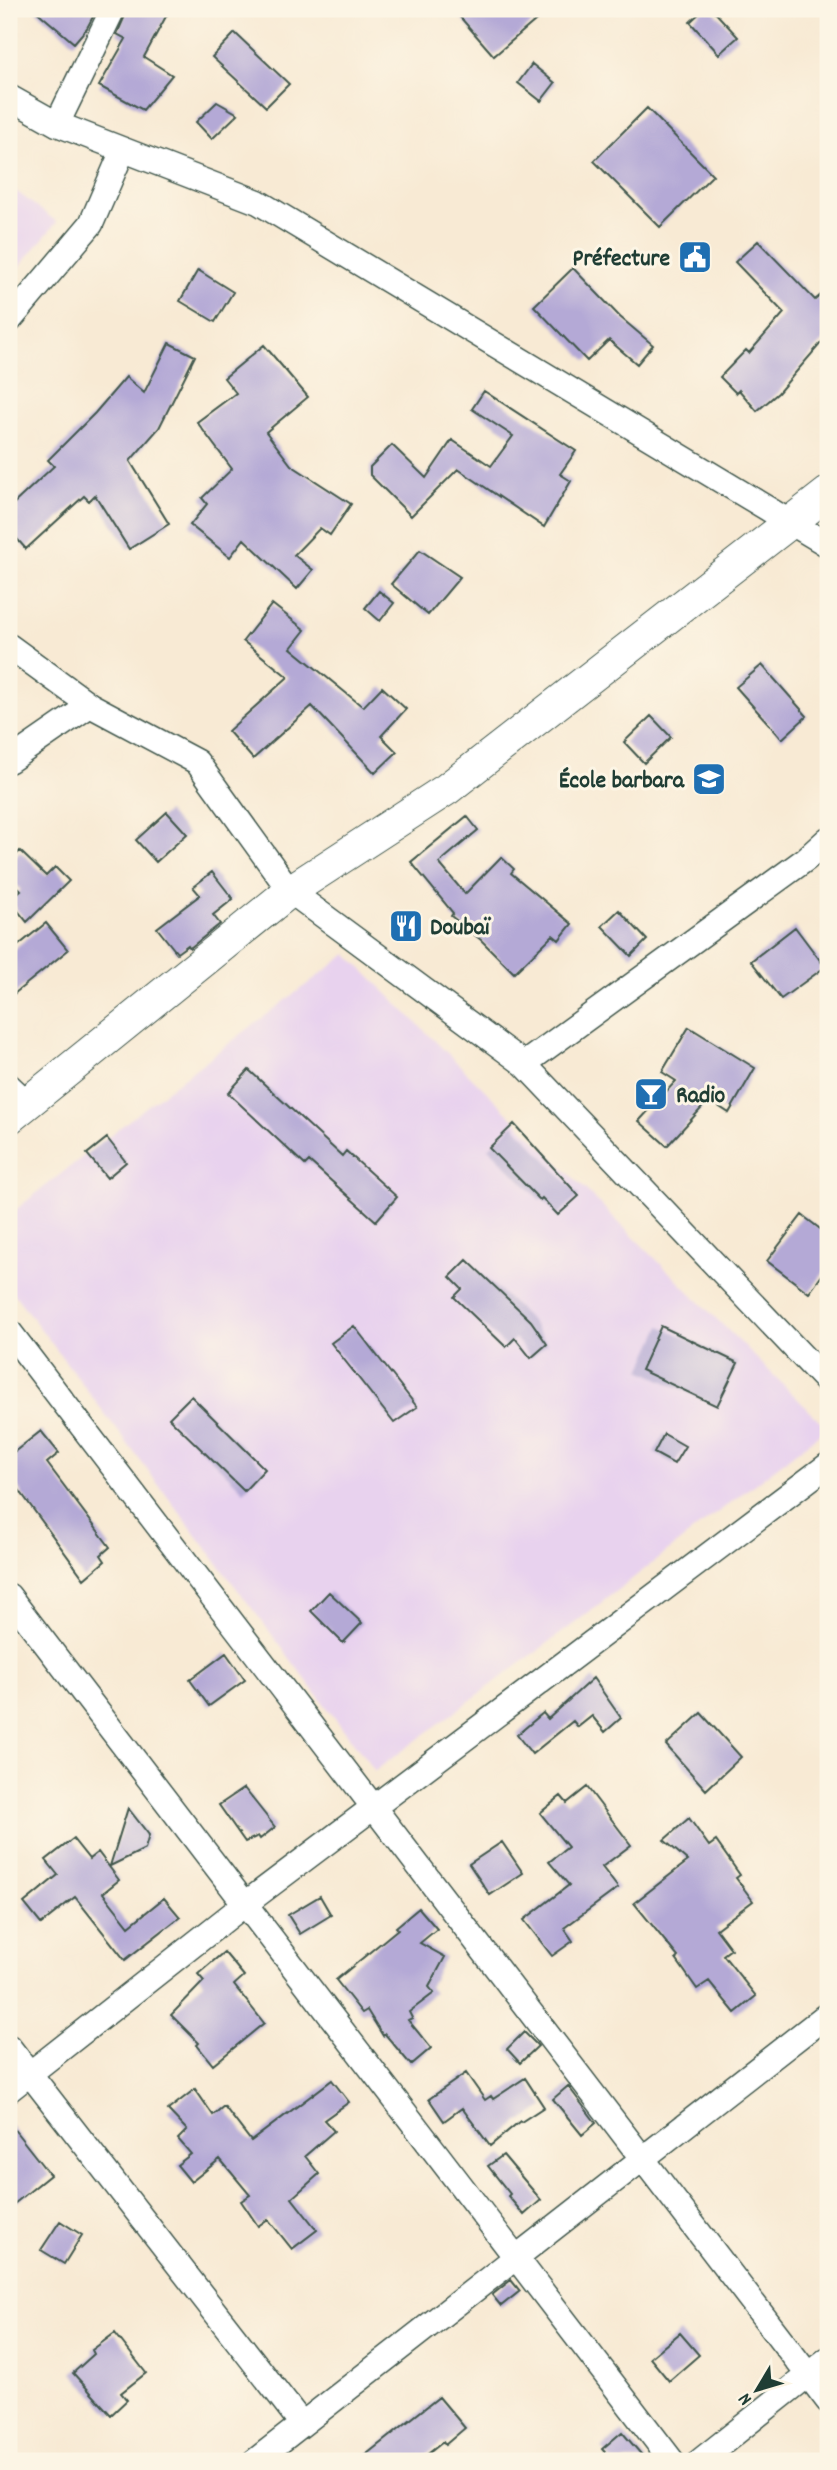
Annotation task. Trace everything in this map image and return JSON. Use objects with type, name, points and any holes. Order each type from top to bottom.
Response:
[{"type":"street","points":[[57,124],[113,9]]},
{"type":"street","points":[[9,97],[57,124],[257,202],[828,545]]},
{"type":"street","points":[[9,321],[91,224],[123,150]]},
{"type":"street","points":[[15,1103],[290,891],[447,789],[828,493]]},
{"type":"street","points":[[9,646],[90,705],[197,762],[290,891],[524,1064],[828,1383]]},
{"type":"street","points":[[9,761],[90,705]]},
{"type":"street","points":[[524,1064],[806,859],[828,839]]},
{"type":"street","points":[[9,1331],[828,2401]]},
{"type":"street","points":[[9,2090],[245,1904],[828,1465]]},
{"type":"street","points":[[9,1596],[672,2461]]},
{"type":"street","points":[[255,2461],[828,2014]]},
{"type":"street","points":[[9,2047],[302,2424]]},
{"type":"street","points":[[700,2461],[828,2359]]},
{"type":"shaded area","points":[[9,186],[57,222],[9,279]]},
{"type":"shaded area","points":[[347,954],[827,1428],[575,1623],[375,1771],[9,1287],[9,1215],[170,1088]]},
{"type":"building","points":[[34,9],[97,9],[87,28],[74,43]]},
{"type":"building","points":[[128,9],[170,9],[144,57],[172,75],[143,110],[99,86],[126,39],[117,34]]},
{"type":"building","points":[[453,9],[549,9],[494,56]]},
{"type":"building","points":[[704,9],[712,9],[738,37],[719,54],[690,22]]},
{"type":"building","points":[[235,33],[289,84],[266,107],[212,57]]},
{"type":"building","points":[[532,64],[555,83],[541,101],[518,83]]},
{"type":"building","points":[[217,102],[238,114],[212,139],[196,122]]},
{"type":"building","points":[[647,108],[713,175],[660,227],[594,161]]},
{"type":"building","points":[[758,241],[815,300],[828,289],[828,335],[778,393],[757,411],[739,390],[736,393],[720,377],[746,350],[749,353],[784,313],[735,262]]},
{"type":"building","points":[[573,268],[620,317],[653,345],[637,364],[609,340],[587,361],[534,306]]},
{"type":"building","points":[[198,270],[233,292],[215,322],[180,301]]},
{"type":"building","points":[[169,343],[195,356],[159,428],[130,461],[169,524],[129,549],[95,495],[89,501],[84,496],[26,549],[9,530],[9,508],[54,466],[48,460],[126,377],[144,393]]},
{"type":"building","points":[[264,345],[308,397],[266,432],[291,465],[351,504],[330,535],[320,528],[294,555],[313,570],[297,589],[244,539],[230,557],[190,525],[207,504],[202,498],[232,469],[197,422],[236,393],[224,378]]},
{"type":"building","points":[[484,391],[576,451],[560,474],[571,481],[544,527],[458,469],[411,516],[370,475],[370,467],[392,445],[426,478],[452,440],[491,466],[513,436],[472,409]]},
{"type":"building","points":[[420,550],[460,577],[428,615],[391,584]]},
{"type":"building","points":[[379,591],[394,603],[380,621],[365,608]]},
{"type":"building","points":[[272,604],[305,630],[291,648],[363,707],[382,687],[406,709],[381,736],[397,752],[375,773],[312,706],[253,759],[228,731],[288,677],[243,641]]},
{"type":"building","points":[[762,665],[807,716],[782,739],[736,687]]},
{"type":"building","points":[[651,716],[671,737],[644,763],[624,742]]},
{"type":"building","points":[[167,812],[187,834],[156,862],[136,840]]},
{"type":"building","points":[[467,816],[478,830],[439,863],[465,894],[501,857],[514,869],[511,873],[572,924],[559,940],[553,935],[514,973],[481,940],[451,916],[453,913],[411,862]]},
{"type":"building","points":[[20,851],[46,876],[55,867],[69,881],[27,922],[9,900],[21,890],[9,878],[9,862]]},
{"type":"building","points":[[212,872],[233,899],[213,915],[220,924],[190,948],[188,945],[177,953],[157,928],[200,895],[193,887]]},
{"type":"building","points":[[619,910],[647,940],[631,956],[602,926]]},
{"type":"building","points":[[46,923],[68,950],[9,998],[9,953]]},
{"type":"building","points":[[795,927],[825,967],[781,999],[751,961]]},
{"type":"building","points":[[689,1027],[755,1068],[729,1113],[709,1100],[667,1146],[639,1121],[676,1081],[662,1072]]},
{"type":"building","points":[[249,1070],[342,1156],[346,1151],[397,1197],[376,1221],[309,1161],[305,1165],[228,1093]]},
{"type":"building","points":[[514,1124],[579,1196],[558,1215],[489,1148]]},
{"type":"building","points":[[107,1138],[126,1162],[107,1178],[87,1154]]},
{"type":"building","points":[[802,1215],[828,1235],[828,1267],[809,1293],[767,1261]]},
{"type":"building","points":[[467,1260],[531,1321],[547,1344],[531,1358],[515,1338],[506,1347],[454,1297],[462,1289],[450,1277]]},
{"type":"building","points":[[354,1326],[417,1407],[394,1423],[331,1343]]},
{"type":"building","points":[[661,1326],[738,1363],[717,1406],[641,1370]]},
{"type":"building","points":[[191,1396],[265,1469],[244,1491],[169,1418]]},
{"type":"building","points":[[41,1431],[59,1453],[47,1463],[110,1547],[101,1555],[105,1561],[84,1579],[9,1476],[9,1456]]},
{"type":"building","points":[[664,1434],[685,1446],[674,1464],[654,1453]]},
{"type":"building","points":[[329,1592],[362,1623],[343,1643],[311,1611]]},
{"type":"building","points":[[226,1653],[245,1680],[209,1706],[190,1680]]},
{"type":"building","points":[[593,1678],[621,1718],[605,1732],[592,1716],[578,1727],[573,1721],[532,1754],[517,1735],[543,1713],[548,1719]]},
{"type":"building","points":[[701,1713],[741,1757],[706,1790],[666,1745]]},
{"type":"building","points":[[587,1787],[631,1845],[602,1867],[618,1888],[564,1928],[573,1941],[552,1956],[524,1920],[569,1885],[549,1862],[568,1847],[540,1813],[561,1796],[567,1803]]},
{"type":"building","points":[[244,1788],[275,1827],[260,1839],[258,1836],[245,1842],[219,1805]]},
{"type":"building","points":[[128,1808],[149,1835],[145,1849],[110,1866]]},
{"type":"building","points":[[689,1818],[709,1846],[716,1841],[740,1875],[736,1878],[753,1901],[716,1929],[731,1949],[723,1955],[756,1996],[735,2013],[709,1981],[697,1989],[676,1959],[678,1957],[634,1903],[688,1861],[664,1840]]},
{"type":"building","points":[[73,1839],[89,1859],[98,1852],[119,1880],[103,1893],[129,1926],[164,1898],[180,1917],[125,1960],[75,1897],[41,1924],[24,1903],[58,1875],[46,1860]]},
{"type":"building","points":[[502,1842],[523,1873],[490,1895],[469,1864]]},
{"type":"building","points":[[320,1896],[331,1915],[300,1934],[288,1915]]},
{"type":"building","points":[[419,1908],[437,1929],[420,1943],[445,1957],[429,1987],[434,1993],[409,2012],[412,2018],[408,2020],[431,2048],[411,2065],[385,2034],[383,2036],[367,2010],[362,2013],[336,1980],[398,1929],[396,1927]]},
{"type":"building","points":[[224,1952],[244,1976],[234,1985],[264,2023],[213,2065],[197,2045],[199,2043],[171,2015],[204,1981],[198,1974]]},
{"type":"building","points":[[524,2032],[538,2046],[520,2063],[507,2049]]},
{"type":"building","points":[[466,2073],[485,2100],[491,2096],[493,2099],[525,2078],[544,2107],[520,2121],[490,2146],[462,2108],[444,2121],[429,2099]]},
{"type":"building","points":[[332,2080],[349,2102],[324,2120],[334,2131],[305,2156],[319,2174],[292,2198],[317,2230],[292,2249],[268,2219],[258,2226],[241,2201],[250,2195],[220,2159],[191,2182],[177,2165],[191,2154],[178,2139],[187,2130],[168,2110],[195,2089],[213,2115],[224,2106],[251,2141]]},
{"type":"building","points":[[568,2086],[596,2123],[582,2135],[553,2099]]},
{"type":"building","points":[[9,2123],[50,2175],[9,2208]]},
{"type":"building","points":[[503,2155],[541,2200],[524,2215],[488,2166]]},
{"type":"building","points":[[60,2221],[82,2235],[64,2264],[41,2250]]},
{"type":"building","points":[[511,2280],[520,2291],[501,2306],[492,2295]]},
{"type":"building","points":[[115,2333],[146,2373],[121,2393],[127,2400],[111,2415],[73,2373],[94,2354],[92,2350]]},
{"type":"building","points":[[680,2333],[699,2355],[669,2381],[650,2358]]},
{"type":"building","points":[[439,2397],[465,2428],[445,2445],[443,2442],[419,2461],[358,2461]]},
{"type":"building","points":[[622,2432],[647,2461],[613,2461],[602,2449]]},
{"type":"place","name":"Préfecture","points":[[695,257]]},
{"type":"place","name":"École barbara","points":[[709,779]]},
{"type":"place","name":"Doubaï","points":[[406,926]]},
{"type":"place","name":"Radio","points":[[651,1094]]}]
